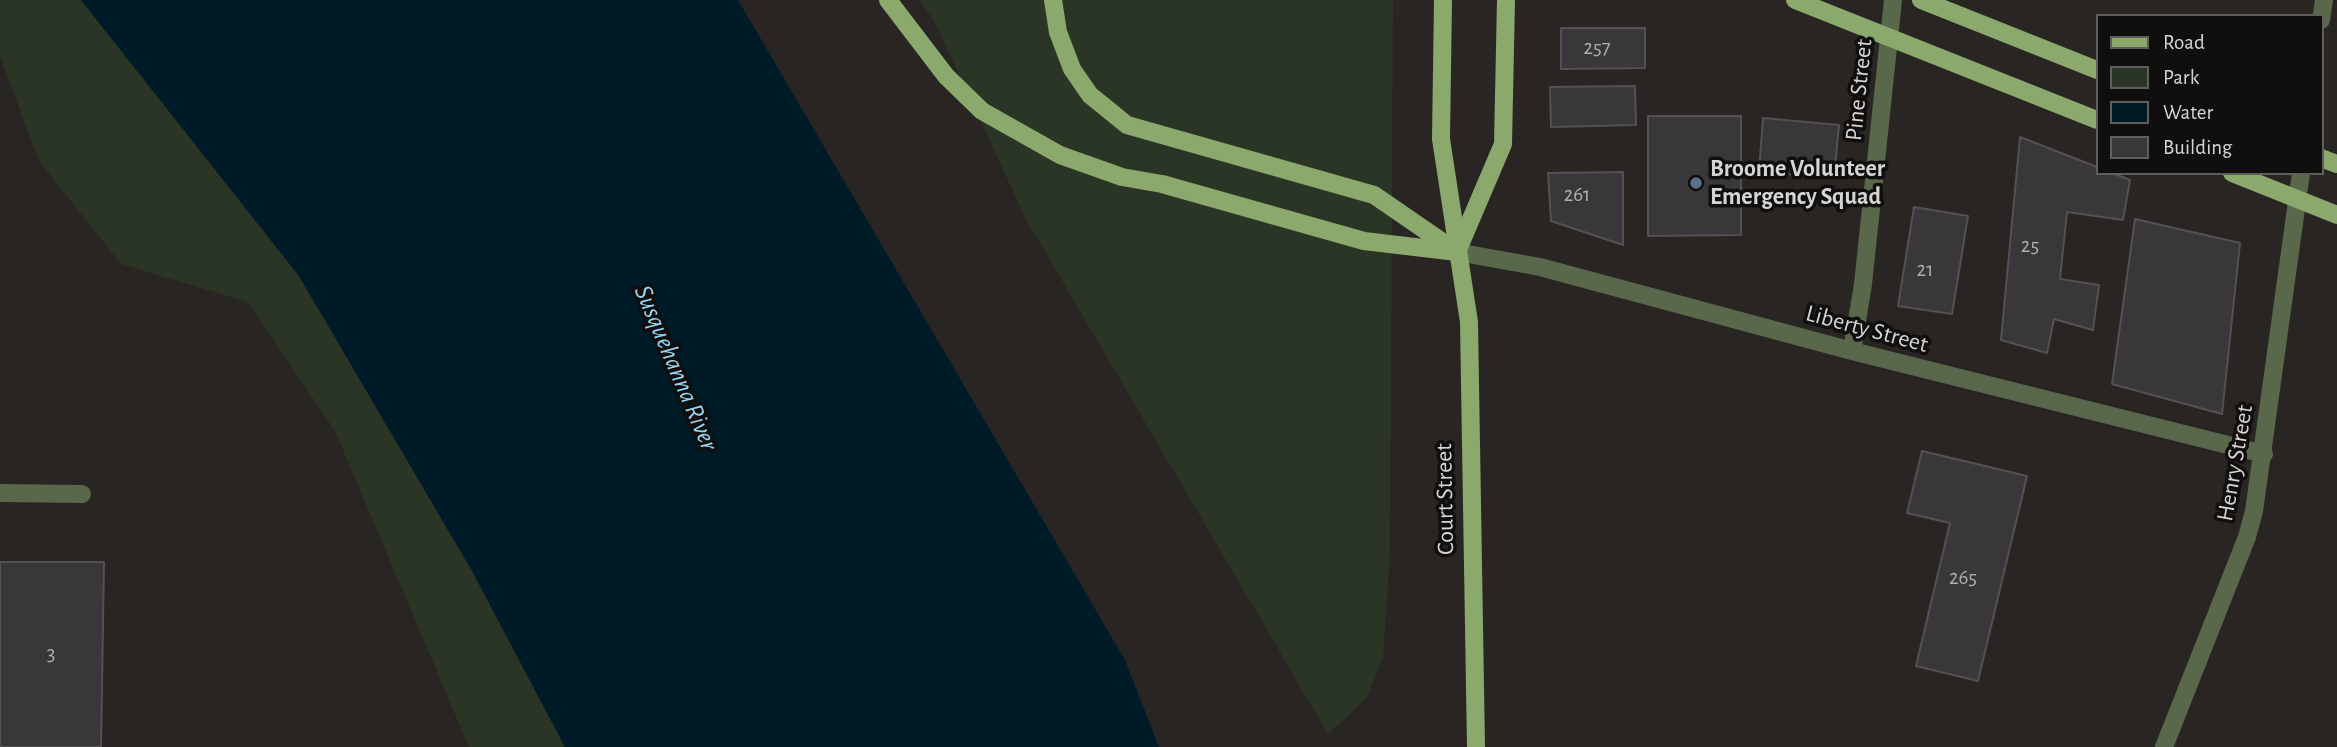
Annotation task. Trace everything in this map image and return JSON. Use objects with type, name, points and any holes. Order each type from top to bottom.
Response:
[{"type":"main road","points":[[888,0],[946,76],[982,111],[1060,155],[1122,177],[1162,184],[1364,241],[1457,252]]},
{"type":"main road","points":[[1053,0],[1058,32],[1072,69],[1090,95],[1127,125],[1374,195],[1457,252]]},
{"type":"main road","name":"Court Street","points":[[1443,0],[1441,139],[1469,322],[1476,747]]},
{"type":"main road","points":[[1457,252],[1503,144],[1506,0]]},
{"type":"main road","points":[[1795,0],[2096,120]]},
{"type":"main road","points":[[1921,0],[2096,69]]},
{"type":"main road","points":[[2237,175],[2337,215]]},
{"type":"street","name":"Pine Street","points":[[1852,351],[1863,284],[1893,0]]},
{"type":"street","name":"Henry Street","points":[[2164,747],[2247,537],[2264,454],[2301,175]]},
{"type":"street","name":"Liberty Street","points":[[1457,252],[1540,267],[1852,351],[2264,454]]},
{"type":"street","points":[[0,493],[82,494]]},
{"type":"green space","points":[[0,0],[81,0],[299,276],[472,571],[565,747],[469,747],[335,431],[248,302],[121,264],[39,161],[0,56]]},
{"type":"green space","points":[[920,0],[1393,0],[1390,553],[1383,657],[1367,698],[1328,734],[1026,219],[935,23]]},
{"type":"water","name":"Susquehanna River","points":[[81,0],[738,0],[1125,660],[1159,747],[565,747],[472,571],[299,276]]},
{"type":"building","points":[[1561,28],[1645,28],[1645,68],[1561,69]]},
{"type":"building","points":[[1635,86],[1636,125],[1551,127],[1550,87]]},
{"type":"building","points":[[1648,116],[1741,116],[1741,235],[1648,236]]},
{"type":"building","points":[[1763,118],[1839,125],[1834,178],[1759,172]]},
{"type":"building","points":[[2020,137],[2096,167],[2096,175],[2117,175],[2130,180],[2123,220],[2067,212],[2060,279],[2099,285],[2093,330],[2054,319],[2047,353],[2001,340]]},
{"type":"building","points":[[1623,172],[1623,245],[1551,221],[1548,173]]},
{"type":"building","points":[[1914,207],[1968,216],[1952,314],[1898,306]]},
{"type":"building","points":[[2135,219],[2240,243],[2222,414],[2112,384]]},
{"type":"building","points":[[1922,451],[2027,476],[1978,681],[1916,666],[1950,523],[1907,513]]},
{"type":"building","points":[[0,562],[104,562],[101,747],[0,747]]},
{"type":"place","name":"Broome Volunteer Emergency Squad","points":[[1696,183]]}]
